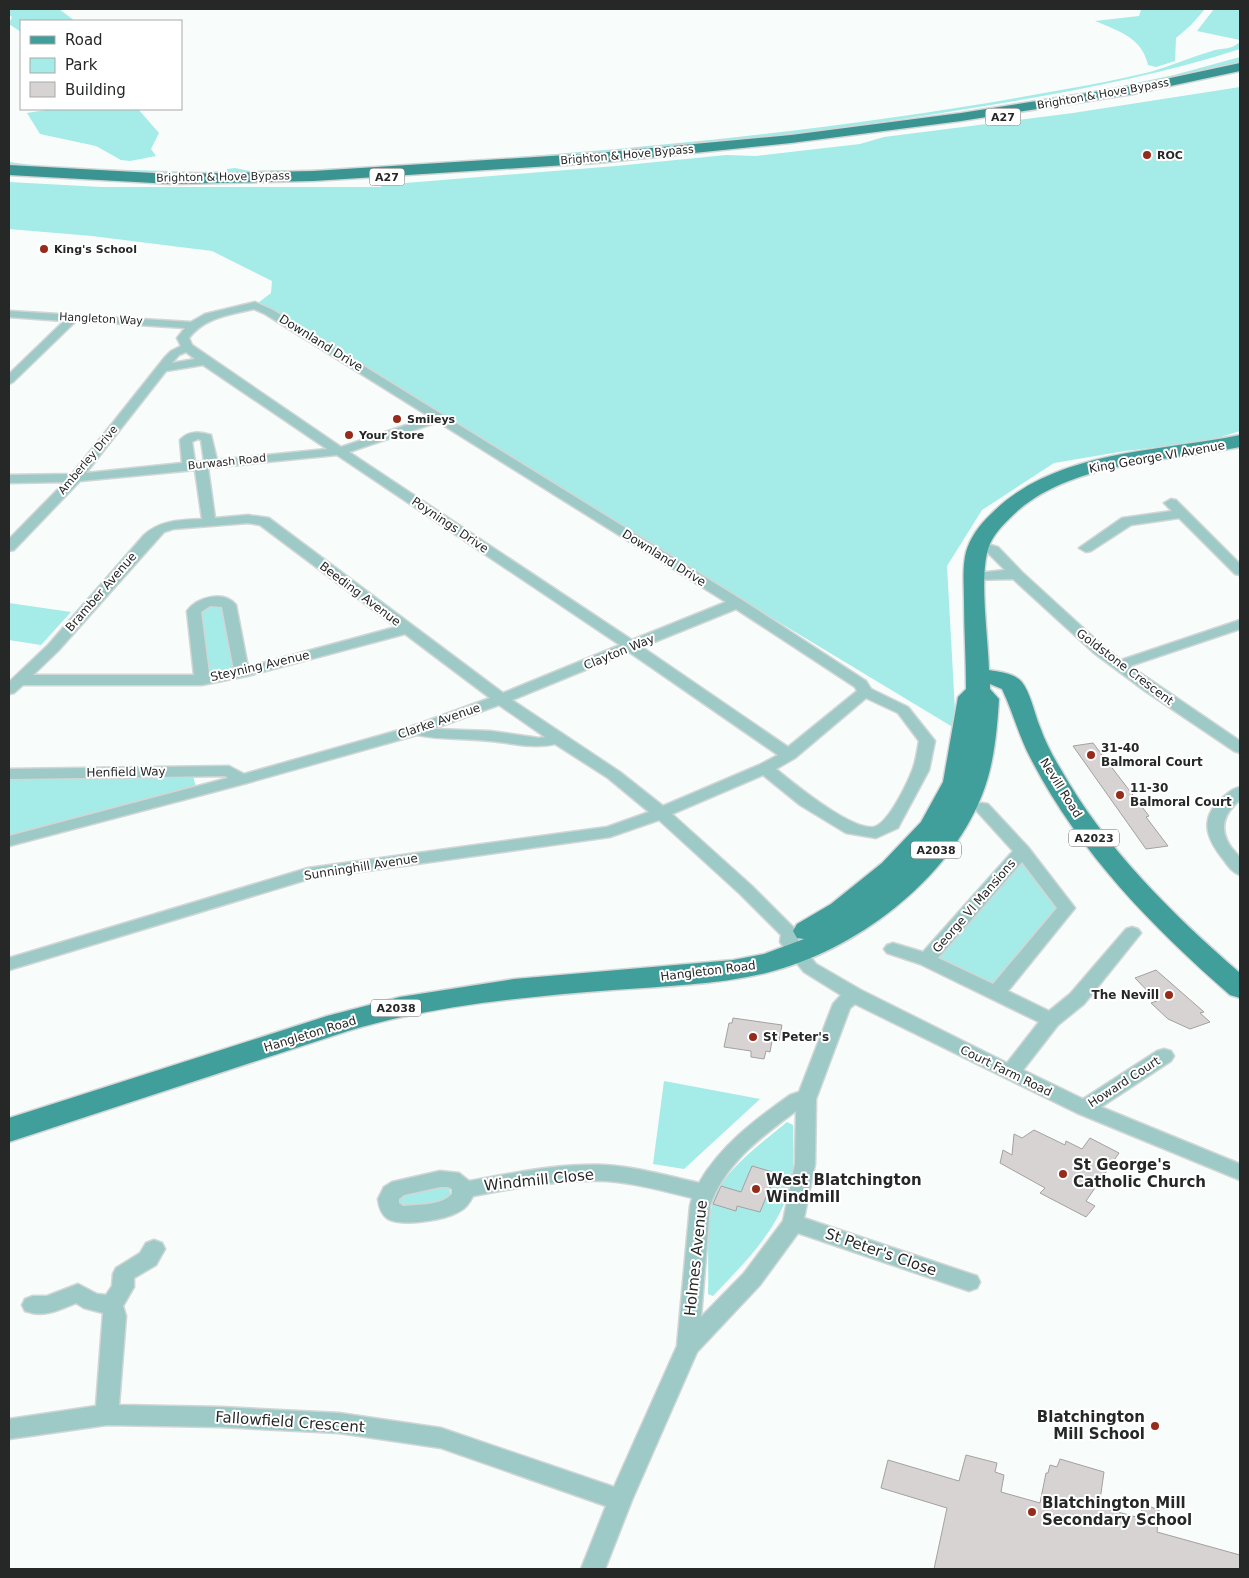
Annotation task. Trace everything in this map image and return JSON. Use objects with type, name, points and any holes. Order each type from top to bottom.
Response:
[{"type":"highway","name":"A27","points":[[906,124],[1107,88],[1240,55]]},
{"type":"highway","name":"Brighton & Hove Bypass","points":[[9,170],[172,179],[313,176],[597,158],[791,139],[1014,109],[1133,90],[1240,67]]},
{"type":"highway","name":"Brighton & Hove Bypass","points":[[9,176],[168,184],[318,181],[648,159],[798,144],[968,122],[1142,94],[1240,74]]},
{"type":"highway","name":"A27","points":[[968,122],[1027,116],[1186,93]]},
{"type":"main road","name":"King George VI Avenue","points":[[793,947],[827,938],[874,911],[914,877],[930,842],[952,828],[966,804],[985,736],[987,699],[978,684],[974,577],[979,546],[990,527],[1004,510],[1053,480],[1113,463],[1240,441]]},
{"type":"main road","name":"Nevill Road","points":[[978,684],[1002,679],[1012,685],[1038,750],[1054,780],[1083,823],[1130,882],[1186,939],[1240,988]]},
{"type":"main road","name":"Hangleton Road","points":[[9,1117],[316,1026],[397,1008],[541,981],[705,973],[766,963],[793,947]]},
{"type":"main road","name":"Hangleton Road","points":[[9,1130],[316,1026]]},
{"type":"street","points":[[186,347],[183,338],[193,325],[209,316],[255,305]]},
{"type":"street","name":"Downland Drive","points":[[255,305],[737,603],[861,684],[865,692],[903,710],[927,741],[921,770],[892,824],[876,833],[852,829],[806,801],[765,768]]},
{"type":"street","name":"Hangleton Way","points":[[9,314],[193,325]]},
{"type":"street","points":[[9,380],[74,317]]},
{"type":"street","name":"Poynings Drive","points":[[186,347],[632,647],[789,756]]},
{"type":"street","name":"Amberley Drive","points":[[9,547],[76,478],[175,352],[186,347]]},
{"type":"street","points":[[162,368],[205,361]]},
{"type":"street","name":"Burwash Road","points":[[9,479],[76,478],[340,451],[439,418]]},
{"type":"street","points":[[200,465],[209,523]]},
{"type":"street","points":[[1171,503],[1240,570]]},
{"type":"street","points":[[1086,548],[1127,521],[1181,514]]},
{"type":"street","name":"Beeding Avenue","points":[[209,523],[248,518],[264,521],[501,699]]},
{"type":"street","name":"Bramber Avenue","points":[[9,690],[52,648],[159,529],[171,525],[209,523]]},
{"type":"street","name":"Goldstone Crescent","points":[[979,546],[992,550],[1080,634],[1120,665],[1150,688],[1240,748]]},
{"type":"street","points":[[974,577],[1017,575]]},
{"type":"street","points":[[202,680],[194,611],[199,604],[210,602],[221,601],[229,605],[242,673]]},
{"type":"street","name":"Clayton Way","points":[[501,699],[737,603]]},
{"type":"street","points":[[1120,665],[1240,624]]},
{"type":"street","name":"Steyning Avenue","points":[[21,680],[202,680],[242,673],[406,629]]},
{"type":"street","points":[[661,813],[789,756],[865,692]]},
{"type":"street","points":[[501,699],[614,775],[661,813],[746,890],[790,934],[793,947]]},
{"type":"street","name":"Clarke Avenue","points":[[9,841],[241,780],[416,730],[501,699]]},
{"type":"street","points":[[416,730],[435,734],[490,736],[539,743],[558,739]]},
{"type":"street","name":"Henfield Way","points":[[9,774],[229,771],[241,780]]},
{"type":"street","points":[[1240,792],[1218,810],[1214,824],[1222,847],[1240,869]]},
{"type":"street","name":"George VI Mansions","points":[[982,808],[1022,851],[1066,908],[996,993]]},
{"type":"street","name":"Sunninghill Avenue","points":[[9,964],[308,874],[610,832],[661,813]]},
{"type":"street","name":"George VI Mansions","points":[[926,960],[1022,851]]},
{"type":"street","points":[[1010,1073],[1051,1020],[1077,999],[1132,933]]},
{"type":"street","name":"Court Farm Road","points":[[793,947],[810,968],[854,995],[1084,1108],[1240,1172]]},
{"type":"street","name":"George VI Mansions","points":[[894,949],[926,960],[1051,1020]]},
{"type":"street","name":"Holmes Avenue","points":[[688,1346],[752,1279],[793,1223],[805,1164],[806,1099],[842,1004],[854,995]]},
{"type":"street","name":"Howard Court","points":[[1084,1108],[1164,1056]]},
{"type":"street","name":"Holmes Avenue","points":[[593,1569],[620,1500],[688,1346],[700,1206],[703,1192],[712,1175],[745,1140],[797,1100],[806,1099]]},
{"type":"street","name":"Windmill Close","points":[[463,1190],[537,1178],[596,1173],[623,1175],[703,1192]]},
{"type":"street","name":"St Peter's Close","points":[[793,1223],[969,1282]]},
{"type":"street","points":[[107,1415],[114,1316],[112,1305],[123,1287],[124,1274],[148,1259],[154,1249]]},
{"type":"street","points":[[33,1305],[48,1305],[78,1293],[92,1302],[112,1305]]},
{"type":"street","name":"Fallowfield Crescent","points":[[9,1429],[107,1415],[221,1417],[339,1423],[441,1438],[620,1500]]},
{"type":"green space","points":[[9,9],[59,9],[74,20],[20,20],[20,31],[9,24],[12,17],[9,15]]},
{"type":"green space","points":[[1139,9],[1205,9],[1176,38],[1175,61],[1156,67],[1148,65],[1145,55],[1135,41],[1095,21],[1139,16],[1141,10]]},
{"type":"green space","points":[[1214,9],[1240,9],[1240,40],[1197,31]]},
{"type":"green space","points":[[1240,42],[1240,49],[1179,67],[1054,94],[884,122],[706,144],[445,165],[271,173],[96,172],[9,168],[9,162],[55,168],[207,172],[227,171],[227,169],[235,168],[250,171],[329,169],[408,165],[691,142],[877,120],[1083,86],[1150,72],[1204,53],[1229,48]]},
{"type":"green space","points":[[1240,57],[1240,63],[1135,87],[1103,90],[1174,75]]},
{"type":"green space","points":[[1240,87],[1240,431],[1208,441],[1125,451],[1054,463],[982,510],[947,566],[956,729],[254,306],[271,293],[272,281],[212,251],[92,236],[9,229],[9,182],[101,187],[381,187],[381,185],[726,155],[756,156],[860,144],[884,137],[1073,113]]},
{"type":"green space","points":[[46,110],[139,110],[159,133],[151,149],[156,156],[130,161],[121,160],[96,146],[40,134],[27,113]]},
{"type":"green space","points":[[9,603],[71,612],[41,645],[9,640]]},
{"type":"green space","points":[[218,603],[223,608],[234,667],[223,674],[209,671],[198,611],[203,606]]},
{"type":"green space","points":[[193,776],[196,787],[9,836],[9,777]]},
{"type":"green space","points":[[1018,864],[1024,864],[1057,907],[1057,911],[997,982],[986,982],[937,959]]},
{"type":"green space","points":[[664,1081],[760,1099],[684,1169],[653,1164]]},
{"type":"green space","points":[[787,1122],[793,1125],[793,1168],[786,1199],[779,1215],[749,1258],[713,1296],[708,1294],[709,1226],[716,1193],[743,1159]]},
{"type":"green space","points":[[432,1185],[449,1187],[451,1196],[446,1202],[403,1207],[399,1204],[400,1195]]},
{"type":"building","points":[[1093,743],[1149,816],[1146,817],[1168,846],[1146,849],[1073,746]]},
{"type":"building","name":"The Nevill","points":[[1156,970],[1204,1012],[1200,1013],[1210,1022],[1190,1029],[1168,1019],[1151,1003],[1157,1001],[1135,978]]},
{"type":"building","name":"St Peter's","points":[[733,1018],[782,1025],[779,1041],[772,1041],[770,1052],[766,1051],[764,1059],[751,1057],[751,1051],[724,1047],[729,1023],[732,1023]]},
{"type":"building","name":"St George's Catholic Church","points":[[1034,1130],[1065,1145],[1066,1141],[1082,1149],[1090,1138],[1119,1153],[1086,1201],[1095,1206],[1086,1217],[1040,1193],[1045,1188],[1000,1163],[1003,1150],[1012,1155],[1014,1134],[1022,1138]]},
{"type":"building","name":"West Blatchington Windmill","points":[[752,1166],[776,1173],[760,1212],[737,1206],[736,1211],[713,1204],[721,1186],[741,1192]]},
{"type":"building","name":"Blatchington Mill Secondary School","points":[[966,1455],[997,1463],[995,1472],[1004,1475],[1001,1492],[1040,1503],[1046,1473],[1048,1473],[1050,1465],[1057,1467],[1060,1459],[1104,1472],[1099,1507],[1140,1518],[1143,1504],[1159,1510],[1157,1532],[1240,1555],[1240,1569],[934,1569],[947,1508],[881,1488],[888,1460],[959,1481]]},
{"type":"place","name":"ROC","points":[[1147,155]]},
{"type":"place","name":"King's School","points":[[44,249]]},
{"type":"place","name":"Smileys","points":[[397,419]]},
{"type":"place","name":"Your Store","points":[[349,435]]},
{"type":"place","name":"31-40 Balmoral Court","points":[[1091,755]]},
{"type":"place","name":"11-30 Balmoral Court","points":[[1120,795]]},
{"type":"place","name":"The Nevill","points":[[1169,995]]},
{"type":"place","name":"St Peter's","points":[[753,1037]]},
{"type":"place","name":"St George's Catholic Church","points":[[1063,1174]]},
{"type":"place","name":"West Blatchington Windmill","points":[[756,1189]]},
{"type":"place","name":"Blatchington Mill School","points":[[1155,1426]]},
{"type":"place","name":"Blatchington Mill Secondary School","points":[[1032,1512]]}]
